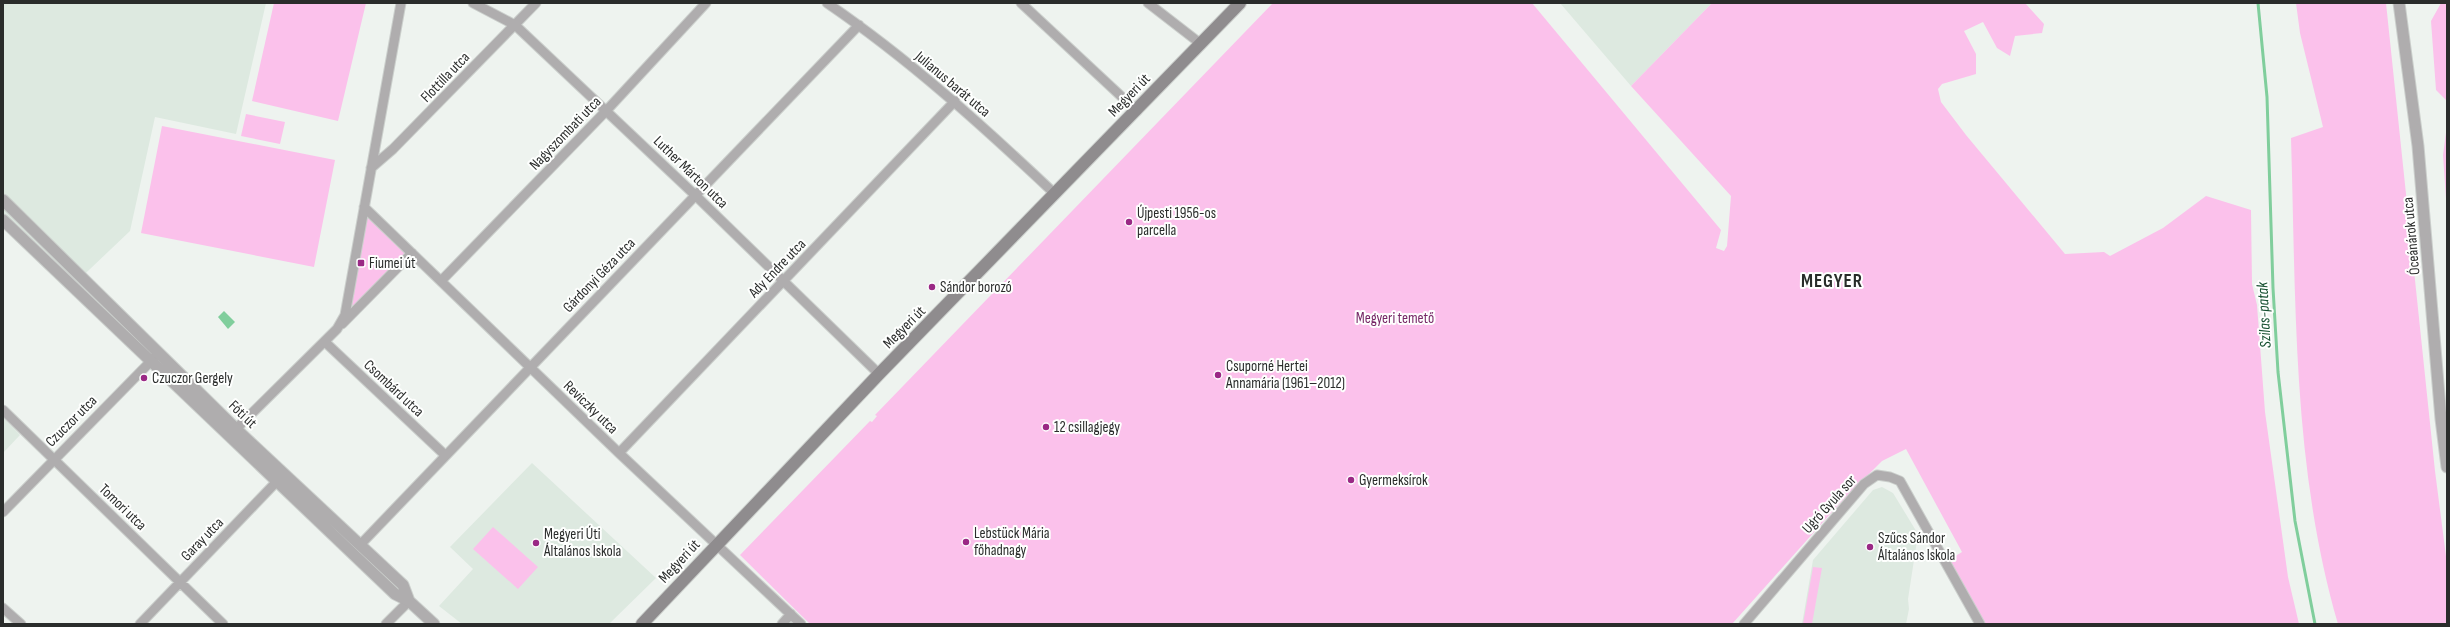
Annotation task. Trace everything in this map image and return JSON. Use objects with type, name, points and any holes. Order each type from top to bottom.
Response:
[{"type":"main road","name":"Megyeri út","points":[[642,624],[879,374],[1137,111],[1240,3]]},
{"type":"street","points":[[337,329],[348,304],[401,3]]},
{"type":"street","name":"Luther Márton utca","points":[[472,3],[515,25],[695,195],[879,374]]},
{"type":"street","name":"Flottilla utca","points":[[371,168],[393,149],[536,3]]},
{"type":"street","name":"Nagyszombati utca","points":[[441,281],[606,111],[706,3]]},
{"type":"street","name":"Julianus barát utca","points":[[826,3],[859,25],[955,101],[1055,194]]},
{"type":"street","points":[[1021,3],[1137,111]]},
{"type":"street","points":[[1148,3],[1201,44]]},
{"type":"street","name":"Óceánárok utca","points":[[2400,3],[2418,146],[2441,419],[2447,467]]},
{"type":"street","name":"Gárdonyi Géza utca","points":[[360,545],[529,367],[859,25]]},
{"type":"street","name":"Ady Endre utca","points":[[619,453],[784,282],[955,101]]},
{"type":"street","name":"Fóti út","points":[[3,200],[160,352],[236,429],[403,585],[409,601]]},
{"type":"street","name":"Reviczky utca","points":[[364,208],[619,453],[801,624]]},
{"type":"street","name":"Fóti út","points":[[3,220],[152,360],[276,482],[395,594],[409,601],[434,624]]},
{"type":"street","points":[[236,429],[325,342],[412,253]]},
{"type":"street","name":"Csombárd utca","points":[[325,342],[445,455]]},
{"type":"street","name":"Czuczor utca","points":[[3,512],[53,458],[160,352]]},
{"type":"street","name":"Tomori utca","points":[[3,410],[223,624]]},
{"type":"street","name":"Garay utca","points":[[140,624],[284,474]]},
{"type":"street","name":"Ugró Gyula sor","points":[[1744,624],[1864,484],[1877,475],[1900,481],[1980,624]]},
{"type":"street","points":[[386,624],[409,601]]},
{"type":"street","points":[[3,608],[21,624]]},
{"type":"street","points":[[782,624],[791,614]]},
{"type":"shaded area","points":[[3,3],[266,3],[236,134],[155,117],[130,231],[69,289],[3,228]]},
{"type":"shaded area","points":[[1560,3],[1712,3],[1631,86]]},
{"type":"shaded area","points":[[224,311],[235,322],[228,329],[218,317]]},
{"type":"shaded area","points":[[3,417],[20,435],[3,453]]},
{"type":"shaded area","name":"Megyeri Úti Általános Iskola","points":[[532,463],[656,578],[609,624],[462,624],[439,606],[473,569],[450,547]]},
{"type":"shaded area","name":"Szűcs Sándor Általános Iskola","points":[[1882,487],[1893,493],[1918,534],[1908,599],[1909,609],[1906,624],[1802,624],[1813,560],[1873,490]]},
{"type":"green space","points":[[274,3],[366,3],[338,121],[252,101]]},
{"type":"green space","name":"Megyeri temető","points":[[1273,3],[1532,3],[1721,230],[1716,248],[1724,251],[1727,246],[1731,196],[1631,86],[1712,3],[2025,3],[2044,24],[2042,33],[2015,36],[2010,56],[1997,48],[1983,22],[1964,31],[1976,54],[1976,74],[1942,84],[1938,89],[1941,102],[1966,135],[2065,254],[2104,252],[2110,256],[2163,228],[2206,196],[2251,210],[2252,284],[2257,305],[2265,412],[2288,577],[2299,624],[1980,624],[1944,563],[1962,552],[1906,449],[1882,461],[1840,503],[1732,624],[810,624],[740,555],[870,421],[872,422],[877,416],[875,415]]},
{"type":"green space","points":[[2296,3],[2386,3],[2435,471],[2447,564],[2447,624],[2338,624],[2323,565],[2312,505],[2304,444],[2299,383],[2291,138],[2323,127],[2300,33]]},
{"type":"green space","points":[[2441,3],[2447,3],[2447,101],[2436,90],[2431,21]]},
{"type":"green space","points":[[246,114],[285,122],[280,144],[241,136]]},
{"type":"green space","points":[[2447,125],[2447,213],[2443,155]]},
{"type":"green space","points":[[162,126],[335,160],[314,267],[141,233]]},
{"type":"green space","points":[[364,207],[412,253],[359,307],[348,304]]},
{"type":"green space","points":[[493,527],[538,567],[518,589],[473,549]]},
{"type":"green space","points":[[1813,567],[1822,568],[1812,624],[1803,624]]},
{"type":"waterway","name":"Szilas-patak","points":[[2258,3],[2267,97],[2273,288],[2278,372],[2295,521],[2315,624]]},
{"type":"place","name":"Újpesti 1956-os parcella","points":[[1129,222]]},
{"type":"place","name":"Fiumei út","points":[[361,263]]},
{"type":"place","name":"Sándor borozó","points":[[932,287]]},
{"type":"place","name":"Csuporné Hertei Annamária (1961–2012)","points":[[1218,375]]},
{"type":"place","name":"Czuczor Gergely","points":[[144,378]]},
{"type":"place","name":"12 csillagjegy","points":[[1046,427]]},
{"type":"place","name":"Gyermeksírok","points":[[1351,480]]},
{"type":"place","name":"Lebstück Mária főhadnagy","points":[[966,542]]},
{"type":"place","name":"Megyeri Úti Általános Iskola","points":[[536,543]]},
{"type":"place","name":"Szűcs Sándor Általános Iskola","points":[[1870,547]]},
{"type":"district","name":"MEGYER","points":[[1832,280]]}]
